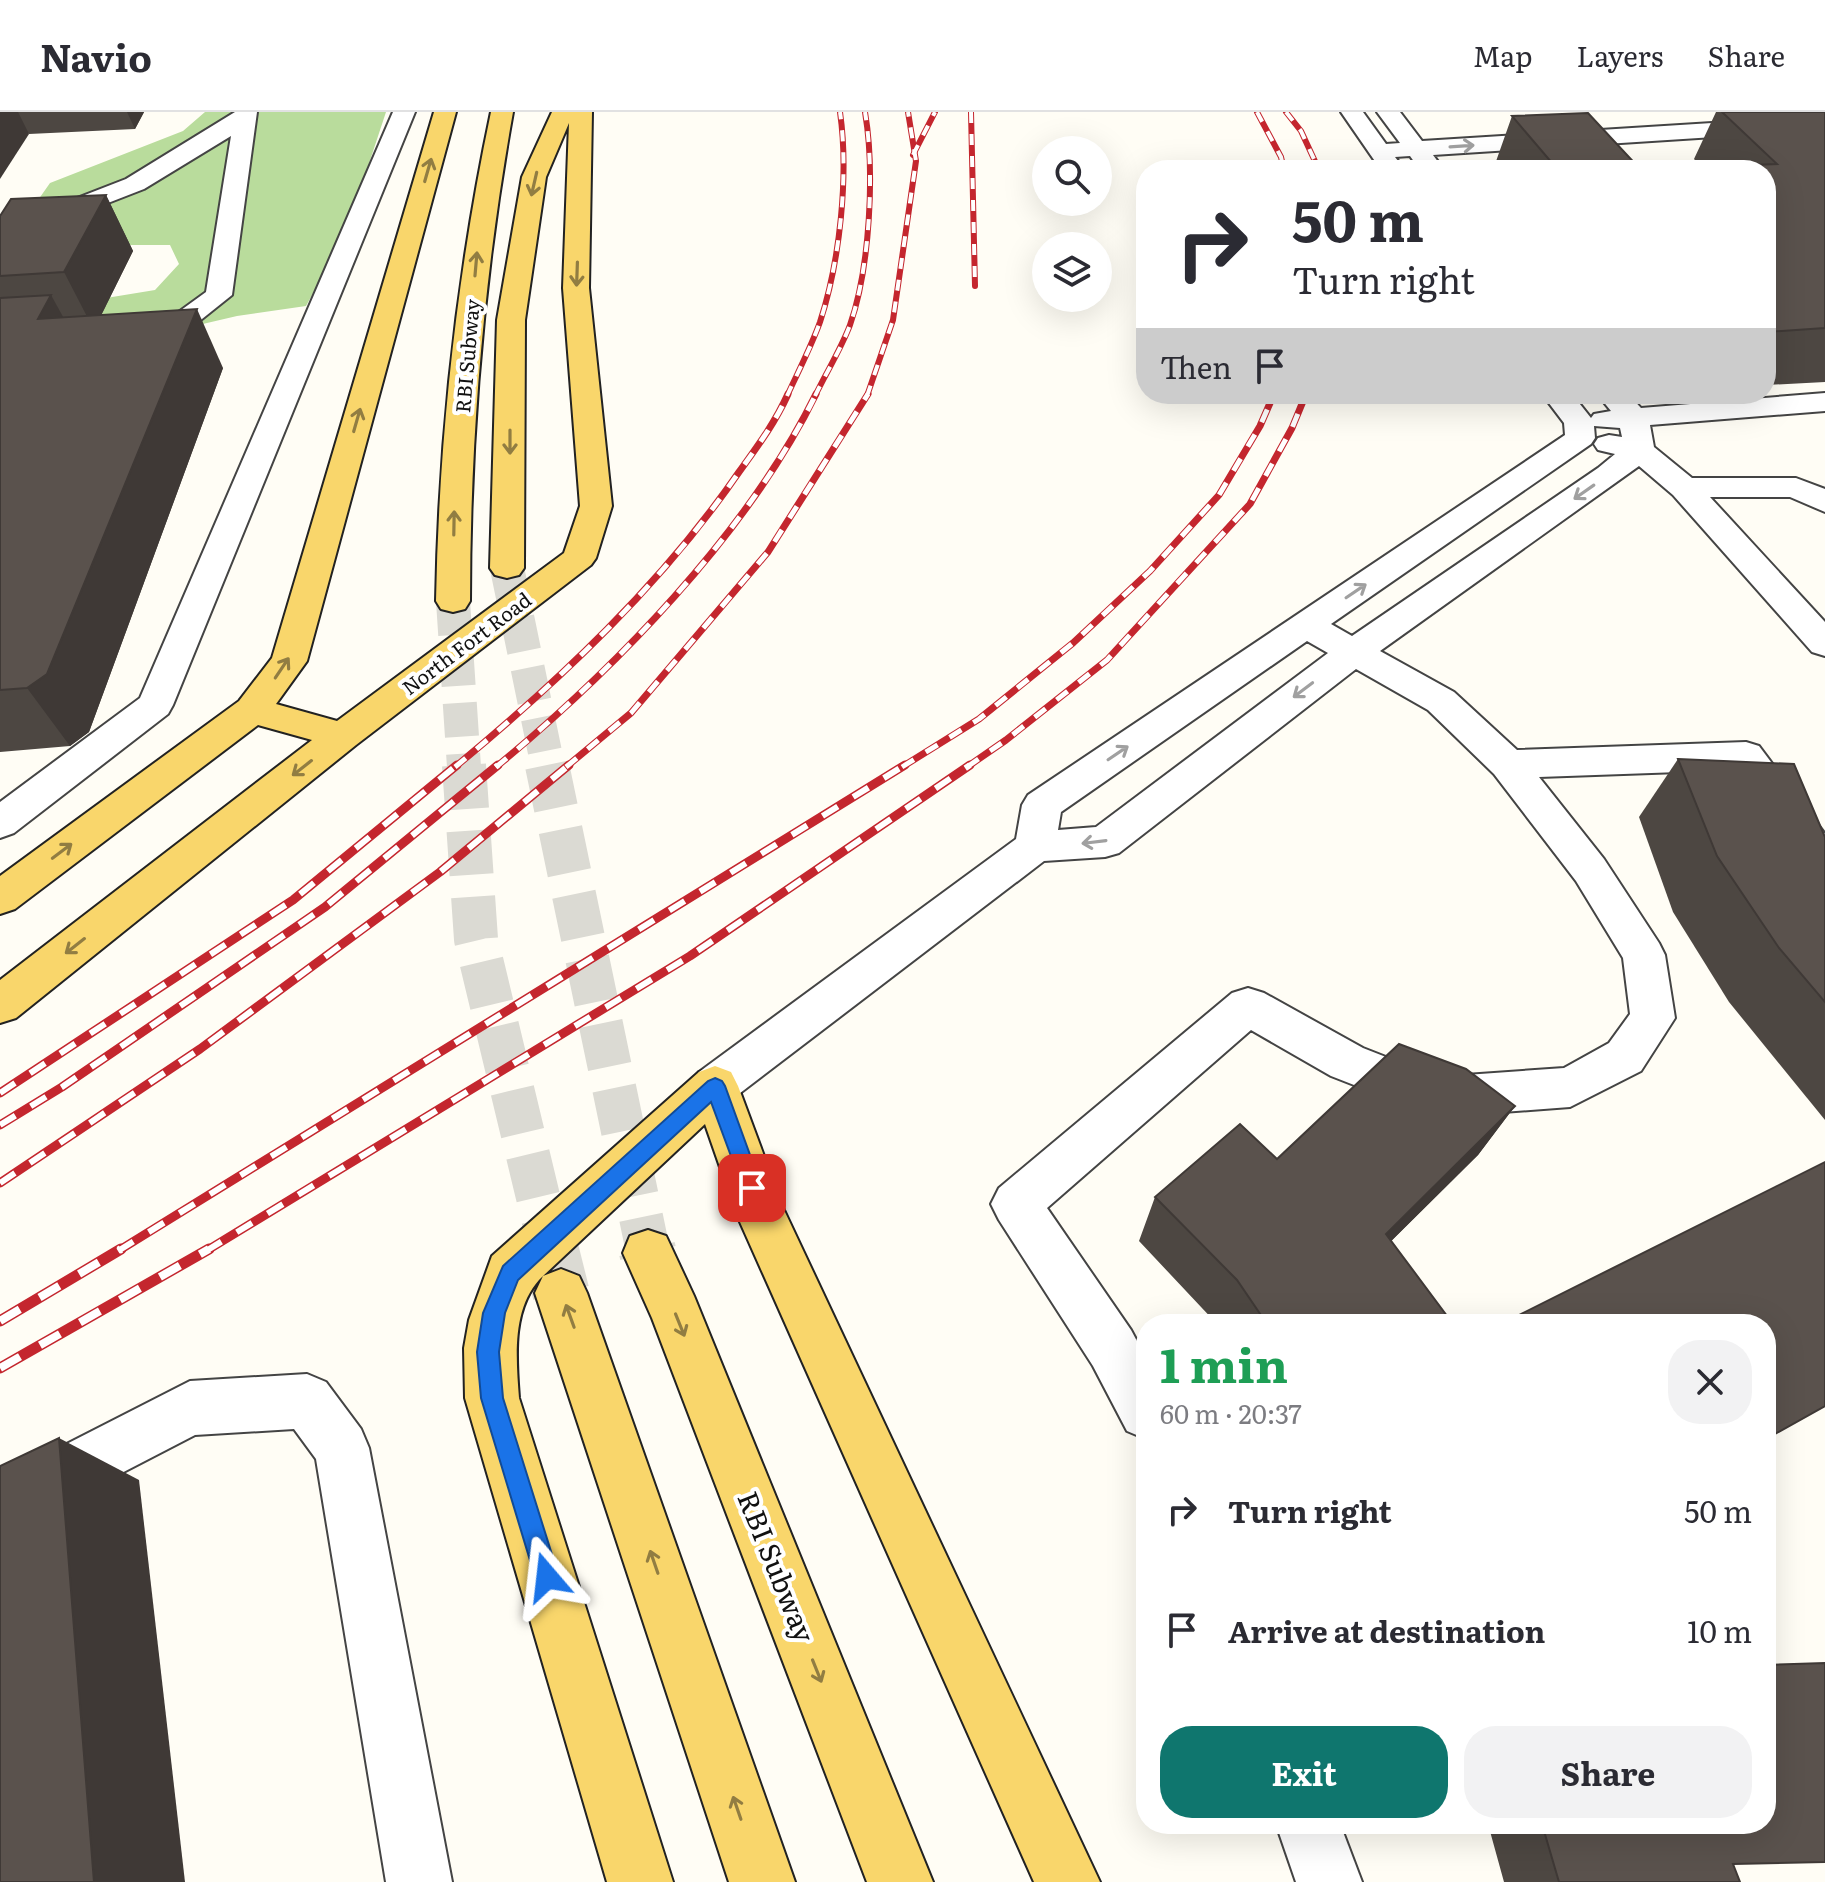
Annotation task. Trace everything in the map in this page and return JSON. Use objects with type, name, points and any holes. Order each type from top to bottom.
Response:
[{"type":"main road","points":[[0,898],[252,710],[289,661],[445,112]]},
{"type":"main road","name":"RBI Subway","points":[[453,601],[454,496],[481,219],[502,112]]},
{"type":"main road","name":"RBI Subway","points":[[507,568],[511,320],[534,177],[563,112]]},
{"type":"main road","name":"North Fort Road","points":[[0,1005],[343,736],[579,558],[596,506],[576,288],[581,112]]},
{"type":"main road","points":[[252,710],[343,736]]},
{"type":"main road","points":[[640,1882],[492,1398],[488,1352],[494,1313],[510,1273],[715,1086],[761,1213],[1067,1882]]},
{"type":"main road","name":"RBI Subway","points":[[648,1253],[676,1314],[900,1882]]},
{"type":"main road","points":[[561,1293],[762,1882]]},
{"type":"street","points":[[0,823],[155,705],[404,112]]},
{"type":"street","points":[[1352,112],[1385,160]]},
{"type":"street","points":[[1388,112],[1424,160]]},
{"type":"street","points":[[1657,112],[1677,132]]},
{"type":"street","points":[[0,237],[135,184],[245,115]]},
{"type":"street","points":[[118,340],[162,337],[219,295],[245,115]]},
{"type":"street","points":[[1388,160],[1416,149],[1825,123]]},
{"type":"street","points":[[1035,846],[1042,805],[1305,625],[1579,430],[1628,420],[1825,402]]},
{"type":"street","points":[[1563,404],[1579,430]]},
{"type":"street","points":[[1628,420],[1684,488],[1825,644]]},
{"type":"street","points":[[715,1086],[1035,846],[1105,842],[1354,652],[1609,475],[1628,420]]},
{"type":"street","points":[[1684,488],[1796,487],[1825,502]]},
{"type":"street","points":[[1136,1393],[1112,1348],[1016,1204],[1248,1006],[1347,1062],[1436,1097],[1570,1087],[1625,1057],[1653,1018],[1644,955],[1590,870],[1508,764],[1441,701],[1305,625]]},
{"type":"street","points":[[1508,764],[1746,756],[1825,864]]},
{"type":"street","points":[[0,1508],[190,1408],[307,1401],[342,1448],[419,1882]]},
{"type":"street","points":[[1312,1834],[1329,1882]]},
{"type":"green space","points":[[205,112],[386,112],[346,233],[306,306],[237,316],[117,344],[0,301],[45,308],[155,290],[179,264],[170,245],[70,245],[24,220],[50,183],[183,131]]},
{"type":"building","points":[[1722,112],[1825,112],[1825,328],[1776,331],[1777,164]]},
{"type":"building","points":[[1588,113],[1632,160],[1549,160],[1512,116]]},
{"type":"building","points":[[106,195],[64,272],[0,276],[0,216],[11,199]]},
{"type":"building","points":[[51,295],[38,319],[197,309],[47,674],[27,688],[0,690],[0,298]]},
{"type":"building","points":[[1678,759],[1794,764],[1825,837],[1825,1002],[1779,948],[1717,856]]},
{"type":"building","points":[[1399,1044],[1466,1069],[1515,1106],[1386,1234],[1446,1314],[1260,1314],[1237,1280],[1155,1197],[1240,1124],[1277,1159]]},
{"type":"building","points":[[1825,1162],[1825,1406],[1776,1433],[1776,1314],[1521,1314]]},
{"type":"building","points":[[59,1438],[94,1882],[0,1882],[0,1466]]},
{"type":"building","points":[[1825,1663],[1825,1862],[1733,1864],[1740,1882],[1559,1882],[1545,1834],[1776,1834],[1776,1665]]},
{"type":"tunnel","points":[[507,568],[548,767]]},
{"type":"tunnel","points":[[453,601],[464,767]]},
{"type":"tunnel","points":[[464,765],[476,939],[551,1251]]},
{"type":"tunnel","points":[[547,765],[648,1251]]},
{"type":"tunnel","points":[[550,1249],[561,1293]]},
{"type":"tunnel","points":[[647,1249],[648,1253]]},
{"type":"railway","points":[[788,395],[820,322],[833,272],[843,190],[840,112]]},
{"type":"railway","points":[[815,396],[850,325],[862,276],[870,190],[865,112]]},
{"type":"railway","points":[[908,112],[915,152]]},
{"type":"railway","points":[[915,152],[935,112]]},
{"type":"railway","points":[[971,112],[975,286]]},
{"type":"railway","points":[[1257,112],[1282,160]]},
{"type":"railway","points":[[1286,112],[1301,131],[1314,160]]},
{"type":"railway","points":[[867,395],[893,320],[916,161],[915,152]]},
{"type":"railway","points":[[496,767],[586,687],[675,596],[754,497],[788,446],[816,394]]},
{"type":"railway","points":[[455,767],[570,665],[643,592],[709,513],[765,434],[788,395]]},
{"type":"railway","points":[[566,767],[631,713],[768,552],[867,395]]},
{"type":"railway","points":[[902,767],[979,719],[1073,643],[1150,571],[1219,495],[1270,404]]},
{"type":"railway","points":[[967,767],[1107,660],[1250,504],[1302,404]]},
{"type":"railway","points":[[0,1093],[293,900],[457,765]]},
{"type":"railway","points":[[0,1125],[62,1087],[325,907],[498,765]]},
{"type":"railway","points":[[0,1183],[200,1049],[440,872],[569,765]]},
{"type":"railway","points":[[118,1251],[905,765]]},
{"type":"railway","points":[[206,1251],[690,956],[970,765]]},
{"type":"railway","points":[[0,1321],[121,1249]]},
{"type":"railway","points":[[0,1368],[209,1249]]},
{"type":"route","points":[[547,1577],[492,1398],[488,1352],[494,1313],[510,1273],[715,1086],[752,1188]]}]
